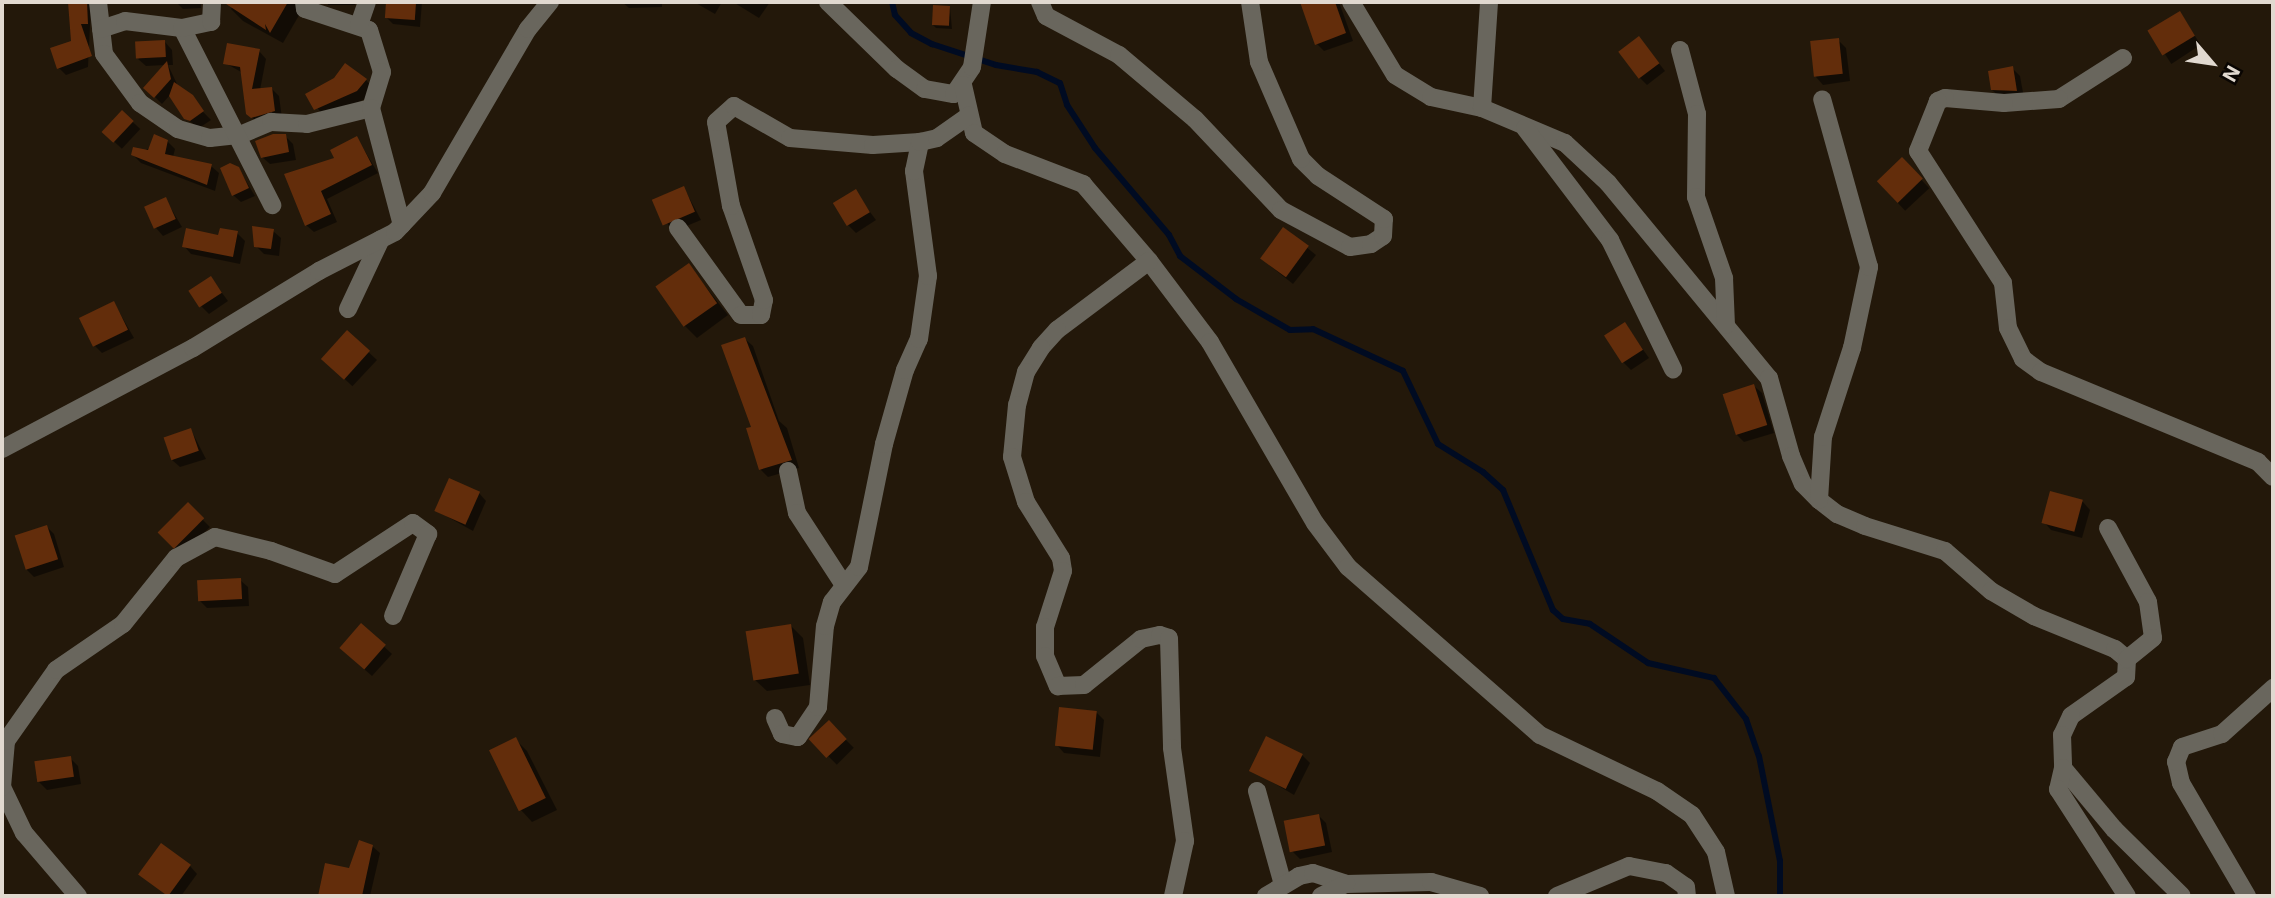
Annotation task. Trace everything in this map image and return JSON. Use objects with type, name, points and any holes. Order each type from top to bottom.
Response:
[{"type":"street","points":[[98,2],[104,54],[139,103],[178,129],[210,138],[240,135],[271,122],[307,124],[371,108]]},
{"type":"street","points":[[101,29],[125,21],[182,28],[211,22],[212,2]]},
{"type":"street","points":[[304,2],[305,9],[369,30],[382,72],[371,108],[402,225]]},
{"type":"street","points":[[359,25],[367,2]]},
{"type":"street","points":[[2,449],[193,348],[402,225],[432,192],[528,29],[550,2]]},
{"type":"street","points":[[828,2],[897,69],[925,89],[954,94],[963,85],[973,60],[982,2]]},
{"type":"street","points":[[1040,2],[1046,16],[1119,55],[1195,119],[1281,210],[1350,247],[1371,244],[1383,236],[1384,219],[1318,176],[1301,159],[1259,62],[1250,2]]},
{"type":"street","points":[[1352,2],[1395,75],[1431,97],[1482,108],[1565,143],[1608,183],[1769,378],[1791,456],[1803,484],[1819,500],[1837,514],[1865,526],[1945,551],[1991,591],[2034,616],[2115,649],[2127,659]]},
{"type":"street","points":[[1482,108],[1489,2]]},
{"type":"street","points":[[182,28],[240,135],[272,205]]},
{"type":"street","points":[[1679,50],[1697,114],[1696,197],[1724,278],[1726,325]]},
{"type":"street","points":[[2123,58],[2059,100],[2004,103],[1945,98],[1938,101],[1918,151],[2003,283],[2008,328],[2023,359],[2041,372],[2258,462],[2273,477]]},
{"type":"street","points":[[963,85],[974,133],[992,147],[1083,184],[1149,261],[1210,342],[1315,523],[1348,567],[1540,735],[1657,791],[1692,815],[1716,852],[1726,896]]},
{"type":"street","points":[[1819,500],[1823,437],[1852,348],[1869,267],[1822,99]]},
{"type":"street","points":[[678,228],[741,315],[761,315],[764,300],[731,206],[716,121],[734,106],[790,138],[873,145],[920,142],[937,138],[969,116]]},
{"type":"street","points":[[1523,125],[1609,240],[1673,369]]},
{"type":"street","points":[[775,718],[782,734],[798,737],[818,707],[825,626],[844,585],[859,567],[884,444],[926,310],[929,276],[914,171],[920,142]]},
{"type":"street","points":[[348,309],[381,239]]},
{"type":"street","points":[[1149,261],[1056,330],[1041,348],[1026,372],[1017,405],[1012,457],[1026,502],[1061,558],[1063,571],[1045,627],[1047,665],[1058,686],[1084,685],[1141,639],[1160,635],[1170,638],[1172,748],[1185,841],[1173,896]]},
{"type":"street","points":[[788,471],[797,513],[844,585]]},
{"type":"street","points":[[78,896],[24,833],[2,786],[6,741],[56,670],[123,624],[176,558],[215,537],[271,551],[335,574],[413,523],[428,534],[393,616]]},
{"type":"street","points":[[2108,528],[2148,603],[2154,638],[2127,659],[2126,677],[2071,716],[2062,735],[2063,768],[2059,789],[2127,896]]},
{"type":"street","points":[[2247,896],[2181,783],[2176,762],[2182,747],[2222,734],[2273,688]]},
{"type":"street","points":[[2063,768],[2114,829],[2182,896]]},
{"type":"street","points":[[1257,791],[1283,885]]},
{"type":"street","points":[[1557,896],[1629,866],[1666,873],[1686,887],[1687,896]]},
{"type":"street","points":[[1266,896],[1283,885],[1313,873],[1346,884],[1431,882],[1480,896]]},
{"type":"street","points":[[1324,895],[1346,884]]},
{"type":"building","points":[[68,2],[87,2],[88,24],[81,24],[92,56],[57,69],[50,48],[71,41]]},
{"type":"building","points":[[223,2],[288,2],[270,33],[265,24],[266,30]]},
{"type":"building","points":[[386,2],[416,4],[415,20],[385,18]]},
{"type":"building","points":[[1300,2],[1335,2],[1346,33],[1315,45]]},
{"type":"building","points":[[933,5],[950,6],[949,26],[932,25]]},
{"type":"building","points":[[2180,11],[2195,36],[2162,55],[2147,31]]},
{"type":"building","points":[[1639,36],[1659,63],[1639,79],[1618,52]]},
{"type":"building","points":[[1839,38],[1843,74],[1814,77],[1810,41]]},
{"type":"building","points":[[165,40],[166,57],[136,59],[135,42]]},
{"type":"building","points":[[227,43],[260,49],[252,89],[272,87],[275,111],[251,118],[246,114],[240,67],[223,64]]},
{"type":"building","points":[[167,61],[171,79],[154,98],[143,88]]},
{"type":"building","points":[[345,63],[367,79],[357,91],[314,110],[305,94],[334,78]]},
{"type":"building","points":[[2013,66],[2017,91],[1991,90],[1988,71]]},
{"type":"building","points":[[174,82],[193,95],[204,111],[190,121],[184,119],[169,96]]},
{"type":"building","points":[[122,110],[134,121],[113,143],[102,132]]},
{"type":"building","points":[[154,134],[168,140],[165,154],[212,164],[207,185],[131,155],[133,147],[148,150]]},
{"type":"building","points":[[273,134],[286,134],[289,152],[261,158],[255,141]]},
{"type":"building","points":[[357,136],[372,165],[321,191],[331,214],[305,226],[284,174],[334,158],[330,150]]},
{"type":"building","points":[[1902,157],[1923,179],[1898,203],[1877,181]]},
{"type":"building","points":[[230,163],[239,167],[249,188],[232,196],[220,168]]},
{"type":"building","points":[[684,186],[695,212],[663,225],[652,200]]},
{"type":"building","points":[[856,189],[870,212],[847,226],[833,203]]},
{"type":"building","points":[[166,197],[176,219],[154,229],[144,207]]},
{"type":"building","points":[[252,226],[274,229],[271,249],[254,247]]},
{"type":"building","points":[[1283,227],[1309,246],[1286,277],[1260,259]]},
{"type":"building","points":[[186,228],[218,235],[220,228],[238,231],[233,257],[182,247]]},
{"type":"building","points":[[689,263],[717,303],[684,327],[655,287]]},
{"type":"building","points":[[211,276],[222,293],[199,307],[188,291]]},
{"type":"building","points":[[114,301],[128,330],[93,347],[79,318]]},
{"type":"building","points":[[1625,322],[1643,350],[1622,363],[1604,336]]},
{"type":"building","points":[[347,330],[370,351],[344,380],[321,359]]},
{"type":"building","points":[[745,337],[792,460],[759,470],[746,428],[751,427],[721,345]]},
{"type":"building","points":[[1754,384],[1767,425],[1736,435],[1723,394]]},
{"type":"building","points":[[191,428],[199,451],[171,460],[164,437]]},
{"type":"building","points":[[449,478],[480,492],[465,525],[434,511]]},
{"type":"building","points":[[2050,491],[2083,500],[2074,532],[2041,523]]},
{"type":"building","points":[[188,502],[204,518],[174,549],[158,532]]},
{"type":"building","points":[[47,525],[58,559],[26,570],[15,536]]},
{"type":"building","points":[[241,578],[242,599],[198,601],[197,580]]},
{"type":"building","points":[[361,623],[386,645],[364,670],[339,648]]},
{"type":"building","points":[[791,624],[799,673],[753,681],[746,631]]},
{"type":"building","points":[[1059,707],[1097,711],[1093,750],[1055,746]]},
{"type":"building","points":[[829,720],[847,739],[826,758],[809,739]]},
{"type":"building","points":[[1266,736],[1303,754],[1286,789],[1249,771]]},
{"type":"building","points":[[516,737],[546,798],[519,811],[489,750]]},
{"type":"building","points":[[71,756],[74,777],[37,782],[34,761]]},
{"type":"building","points":[[1319,814],[1325,845],[1290,852],[1284,821]]},
{"type":"building","points":[[359,840],[373,845],[362,896],[318,896],[325,863],[349,868]]},
{"type":"building","points":[[161,843],[191,865],[168,896],[138,875]]},
{"type":"waterway","points":[[892,2],[895,15],[911,33],[932,44],[996,65],[1037,72],[1060,83],[1067,105],[1095,148],[1169,235],[1180,256],[1236,299],[1290,330],[1313,329],[1403,371],[1438,444],[1483,472],[1503,490],[1553,610],[1563,619],[1590,624],[1648,663],[1714,678],[1746,719],[1759,756],[1780,861],[1780,896]]}]
